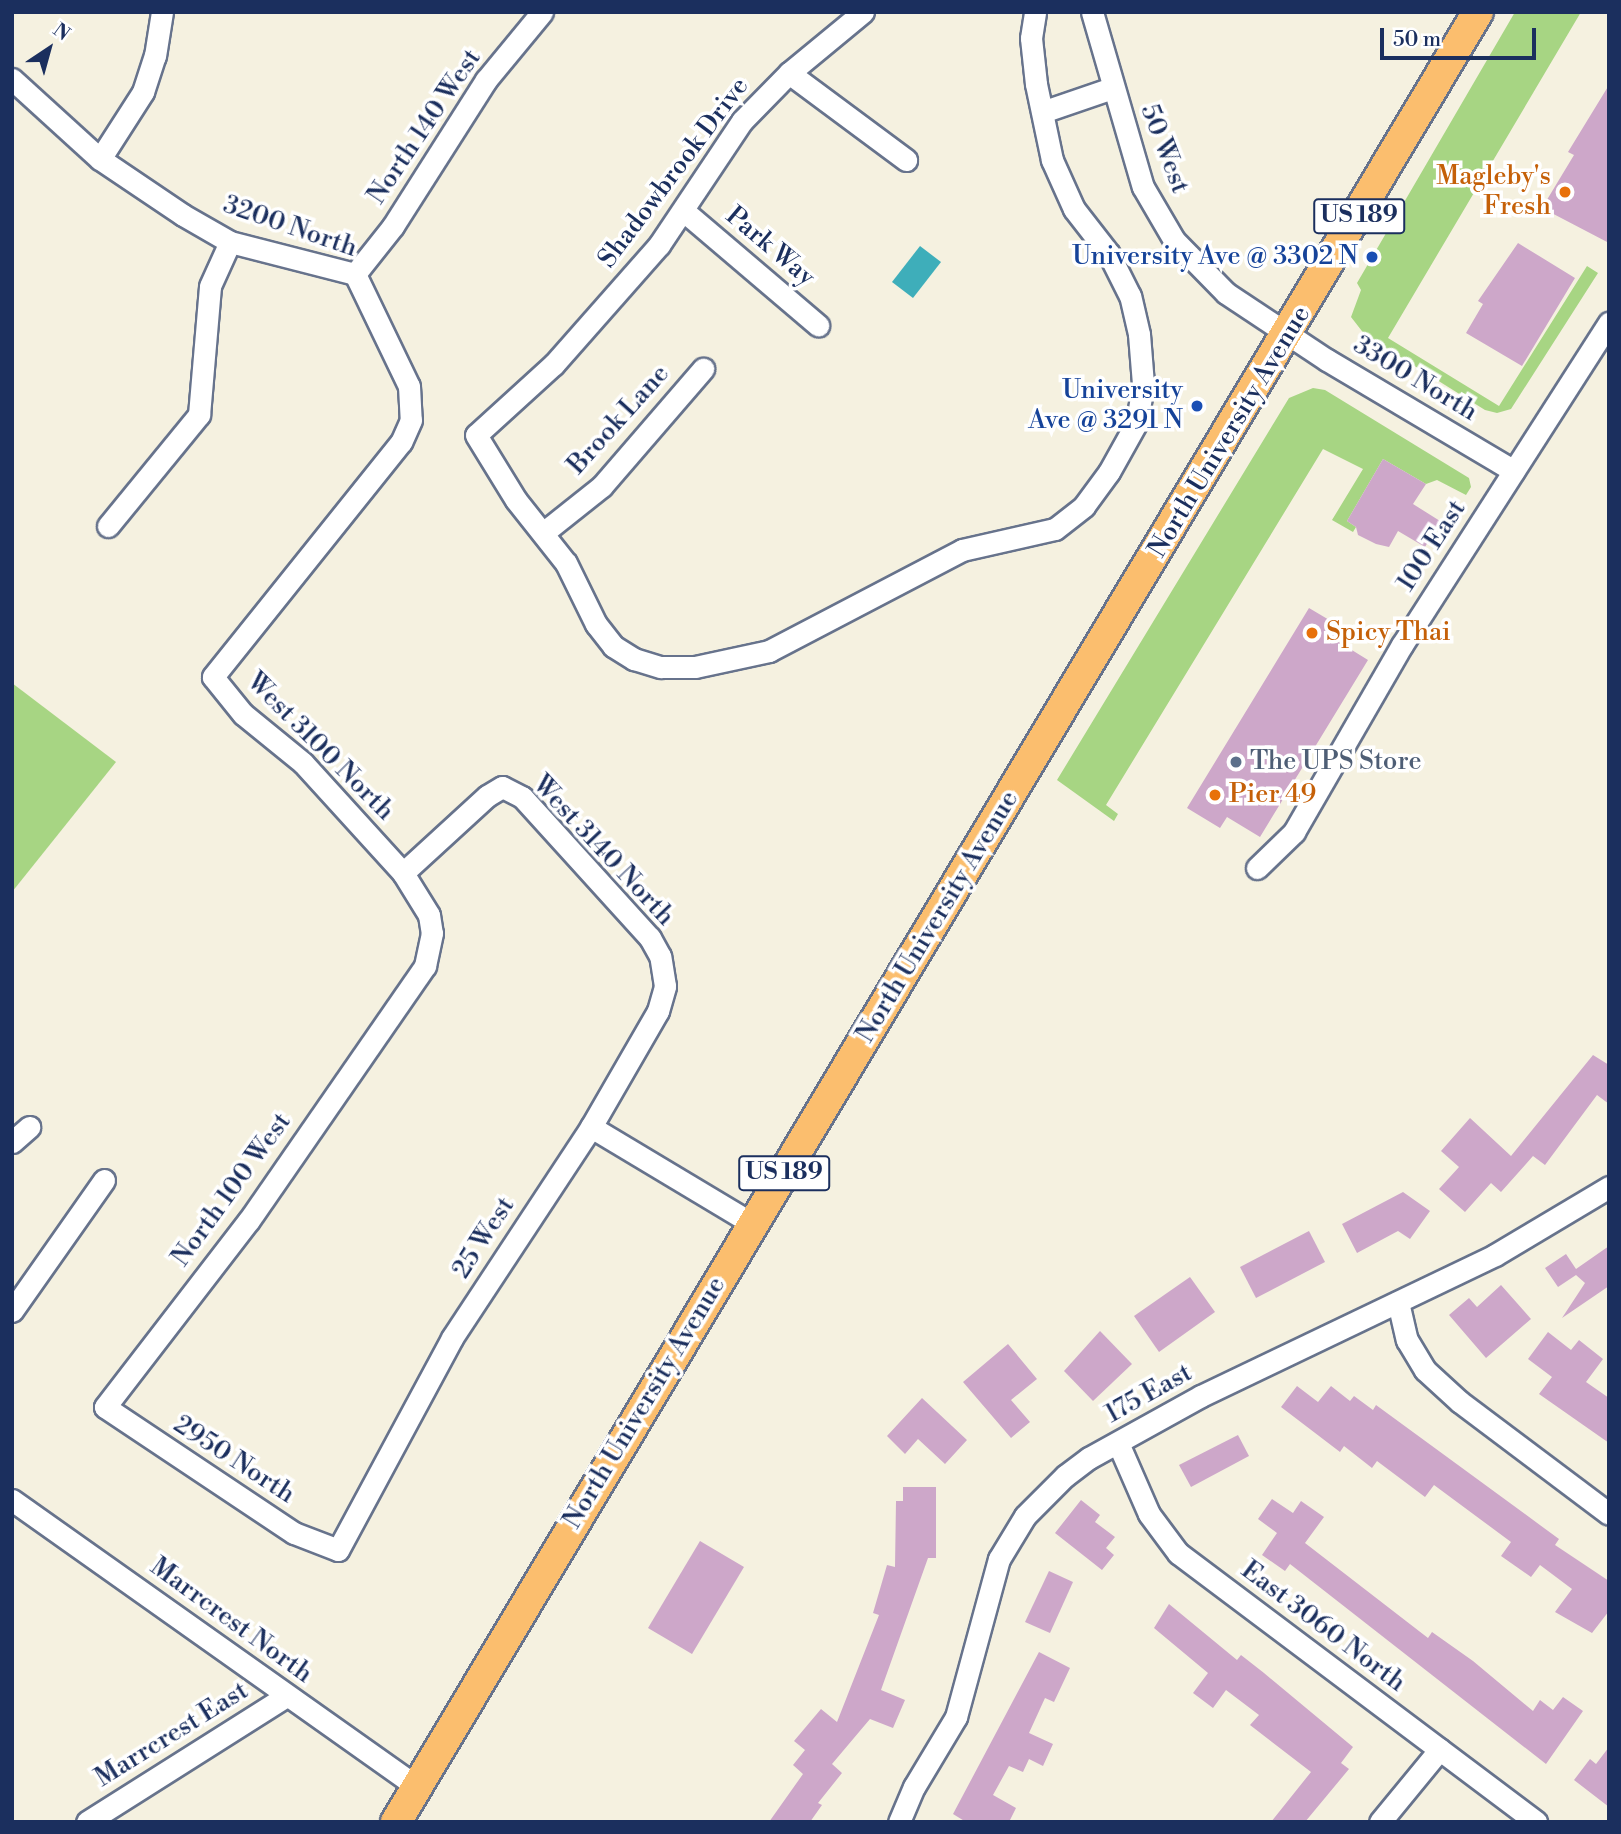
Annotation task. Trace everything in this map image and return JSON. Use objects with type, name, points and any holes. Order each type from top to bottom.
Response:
[{"type":"highway","name":"North University Avenue","points":[[396,1822],[1289,334],[1478,12]]},
{"type":"street","points":[[100,159],[143,92],[155,56],[162,12]]},
{"type":"street","name":"North 140 West","points":[[355,274],[393,226],[486,80],[542,12]]},
{"type":"street","name":"Shadowbrook Drive","points":[[542,533],[516,500],[476,435],[554,364],[685,212],[742,121],[789,73],[863,12]]},
{"type":"street","points":[[542,533],[580,584],[596,624],[613,646],[661,667],[695,667],[769,651],[962,550],[1055,529],[1083,506],[1109,472],[1137,422],[1143,384],[1139,334],[1130,296],[1109,254],[1074,209],[1052,160],[1031,38],[1035,12]]},
{"type":"street","name":"50 West","points":[[1092,12],[1143,187],[1174,240],[1226,293],[1289,334]]},
{"type":"street","points":[[789,73],[906,160]]},
{"type":"street","name":"3200 North","points":[[12,79],[100,159],[230,242],[355,274],[409,386],[411,420],[386,462],[214,677]]},
{"type":"street","points":[[1045,111],[1112,88]]},
{"type":"street","name":"Park Way","points":[[685,212],[818,325]]},
{"type":"street","points":[[108,526],[199,415],[210,286],[230,242]]},
{"type":"street","name":"100 East","points":[[1256,868],[1293,832],[1402,645],[1609,323]]},
{"type":"street","name":"3300 North","points":[[1289,334],[1514,471]]},
{"type":"street","name":"Brook Lane","points":[[542,533],[602,486],[703,369]]},
{"type":"street","name":"West 3100 North","points":[[214,677],[243,714],[303,763],[403,873],[424,902],[432,933],[425,966],[399,1001]]},
{"type":"street","name":"West 3140 North","points":[[403,873],[487,796],[502,787],[522,797],[650,938],[660,956]]},
{"type":"street","name":"25 West","points":[[338,1550],[452,1338],[591,1127],[658,1012],[664,986],[660,956]]},
{"type":"street","name":"North 100 West","points":[[105,1407],[249,1220],[399,1001]]},
{"type":"street","points":[[12,1142],[29,1127]]},
{"type":"street","points":[[591,1127],[753,1224]]},
{"type":"street","points":[[12,1311],[104,1180]]},
{"type":"street","name":"175 East","points":[[899,1822],[914,1787],[956,1717],[999,1559],[1025,1516],[1065,1476],[1201,1396],[1495,1255],[1609,1187]]},
{"type":"street","points":[[1398,1302],[1407,1340],[1425,1370],[1609,1514]]},
{"type":"street","name":"2950 North","points":[[105,1407],[294,1533],[338,1550]]},
{"type":"street","name":"East 3060 North","points":[[1118,1443],[1149,1514],[1178,1553],[1535,1822]]},
{"type":"street","name":"Marrcrest North","points":[[12,1500],[417,1787]]},
{"type":"street","name":"Marrcrest East","points":[[87,1822],[286,1696]]},
{"type":"street","points":[[1380,1822],[1440,1749]]},
{"type":"green space","points":[[1515,12],[1581,12],[1388,338],[1499,406],[1587,266],[1598,273],[1511,409],[1497,413],[1485,410],[1365,335],[1351,317],[1361,290],[1357,283]]},
{"type":"green space","points":[[1313,388],[1325,390],[1469,478],[1471,487],[1466,495],[1437,480],[1426,484],[1383,459],[1347,521],[1356,527],[1353,532],[1332,520],[1363,469],[1323,449],[1106,805],[1118,814],[1114,821],[1057,780],[1289,398]]},
{"type":"green space","points":[[12,683],[116,762],[12,892]]},
{"type":"water","points":[[920,246],[941,262],[913,298],[892,282]]},
{"type":"building","points":[[1609,85],[1609,243],[1542,208],[1574,155],[1568,152]]},
{"type":"building","points":[[1518,243],[1575,278],[1522,366],[1466,333],[1483,304],[1478,301]]},
{"type":"building","points":[[1383,459],[1426,484],[1413,504],[1440,521],[1425,547],[1398,531],[1389,547],[1376,544],[1358,535],[1356,527],[1347,521]]},
{"type":"building","points":[[1309,608],[1341,627],[1334,639],[1368,660],[1260,837],[1227,817],[1220,828],[1187,808]]},
{"type":"building","points":[[1593,1055],[1609,1065],[1609,1104],[1597,1095],[1545,1165],[1533,1156],[1501,1192],[1491,1183],[1465,1212],[1439,1189],[1459,1167],[1441,1151],[1470,1118],[1511,1156]]},
{"type":"building","points":[[1403,1192],[1430,1211],[1410,1239],[1398,1231],[1357,1253],[1342,1224]]},
{"type":"building","points":[[1309,1231],[1325,1262],[1256,1298],[1240,1267]]},
{"type":"building","points":[[1609,1246],[1609,1286],[1562,1318],[1585,1283],[1576,1275],[1558,1287],[1545,1268],[1566,1254],[1576,1269]]},
{"type":"building","points":[[1190,1277],[1215,1312],[1159,1352],[1134,1316]]},
{"type":"building","points":[[1501,1285],[1531,1319],[1486,1358],[1449,1315],[1469,1298],[1477,1307]]},
{"type":"building","points":[[1100,1331],[1132,1364],[1093,1401],[1064,1371]]},
{"type":"building","points":[[1548,1332],[1571,1350],[1579,1340],[1603,1359],[1586,1382],[1609,1398],[1609,1443],[1539,1394],[1552,1377],[1528,1359]]},
{"type":"building","points":[[1008,1344],[1037,1379],[1011,1400],[1030,1422],[1011,1438],[963,1382]]},
{"type":"building","points":[[1297,1386],[1318,1402],[1331,1386],[1350,1401],[1354,1396],[1373,1410],[1376,1405],[1559,1539],[1555,1545],[1609,1581],[1609,1611],[1592,1633],[1555,1612],[1572,1589],[1540,1565],[1531,1577],[1501,1556],[1511,1542],[1434,1485],[1425,1497],[1377,1461],[1372,1468],[1344,1446],[1340,1452],[1281,1407]]},
{"type":"building","points":[[922,1398],[967,1440],[945,1464],[918,1439],[905,1454],[887,1436]]},
{"type":"building","points":[[1238,1435],[1249,1456],[1191,1487],[1179,1465]]},
{"type":"building","points":[[903,1487],[936,1487],[936,1558],[928,1558],[881,1690],[905,1700],[893,1728],[870,1719],[832,1764],[842,1773],[818,1803],[822,1805],[810,1822],[769,1822],[803,1774],[793,1765],[805,1750],[794,1741],[821,1709],[837,1722],[879,1615],[873,1613],[887,1565],[895,1567],[896,1501],[903,1501]]},
{"type":"building","points":[[1272,1499],[1293,1513],[1301,1501],[1324,1517],[1305,1543],[1428,1638],[1432,1632],[1473,1661],[1533,1711],[1540,1700],[1553,1710],[1563,1697],[1583,1711],[1546,1764],[1290,1564],[1285,1571],[1262,1555],[1277,1533],[1258,1519]]},
{"type":"building","points":[[1081,1500],[1100,1515],[1095,1522],[1115,1537],[1106,1548],[1114,1555],[1102,1570],[1055,1533]]},
{"type":"building","points":[[700,1541],[744,1567],[692,1654],[648,1628]]},
{"type":"building","points":[[1049,1571],[1073,1582],[1050,1633],[1025,1622]]},
{"type":"building","points":[[1169,1604],[1237,1660],[1241,1655],[1353,1747],[1341,1763],[1349,1769],[1305,1822],[1271,1822],[1311,1772],[1250,1725],[1259,1715],[1226,1690],[1213,1708],[1193,1693],[1208,1673],[1154,1628]]},
{"type":"building","points":[[1039,1652],[1070,1668],[1054,1702],[1045,1698],[1029,1733],[1053,1744],[1043,1766],[1029,1759],[1023,1772],[1009,1766],[993,1795],[1016,1808],[1009,1822],[966,1822],[953,1814]]},
{"type":"building","points":[[1609,1747],[1609,1807],[1574,1780],[1590,1759],[1596,1764]]},
{"type":"place","name":"Magleby's Fresh","points":[[1565,192]]},
{"type":"place","name":"University Ave @ 3302 N","points":[[1372,257]]},
{"type":"place","name":"University Ave @ 3291 N","points":[[1197,406]]},
{"type":"place","name":"Spicy Thai","points":[[1312,633]]},
{"type":"place","name":"The UPS Store","points":[[1236,762]]},
{"type":"place","name":"Pier 49","points":[[1215,795]]}]
